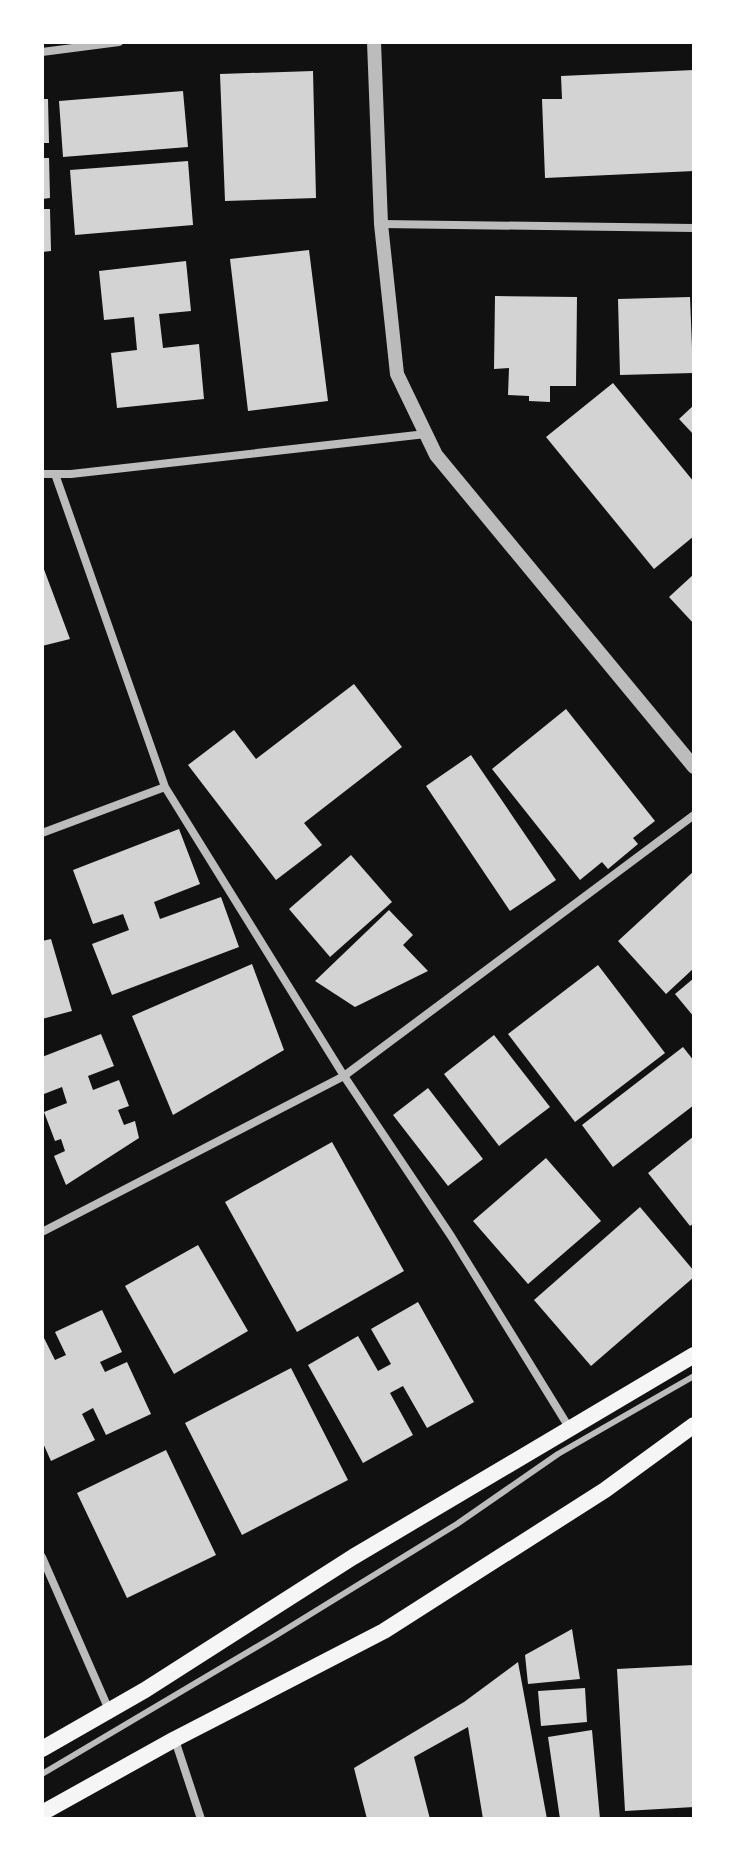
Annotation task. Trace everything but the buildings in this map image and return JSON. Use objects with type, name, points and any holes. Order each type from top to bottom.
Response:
[{"type":"main road","points":[[42,1749],[110,1710],[353,1557],[694,1355]]},
{"type":"main road","points":[[42,1813],[175,1739],[384,1631],[605,1490],[694,1425]]},
{"type":"street","points":[[42,52],[119,42]]},
{"type":"street","points":[[374,42],[381,224],[397,374],[436,455],[694,767]]},
{"type":"street","points":[[381,224],[694,228]]},
{"type":"street","points":[[42,474],[426,434]]},
{"type":"street","points":[[55,474],[165,787],[344,1076],[451,1236],[570,1429]]},
{"type":"street","points":[[42,833],[165,787]]},
{"type":"street","points":[[42,1232],[344,1076],[694,815]]},
{"type":"street","points":[[42,1557],[110,1710]]},
{"type":"street","points":[[175,1739],[201,1819]]},
{"type":"lane","points":[[42,1774],[457,1524],[558,1454],[694,1376]]}]
